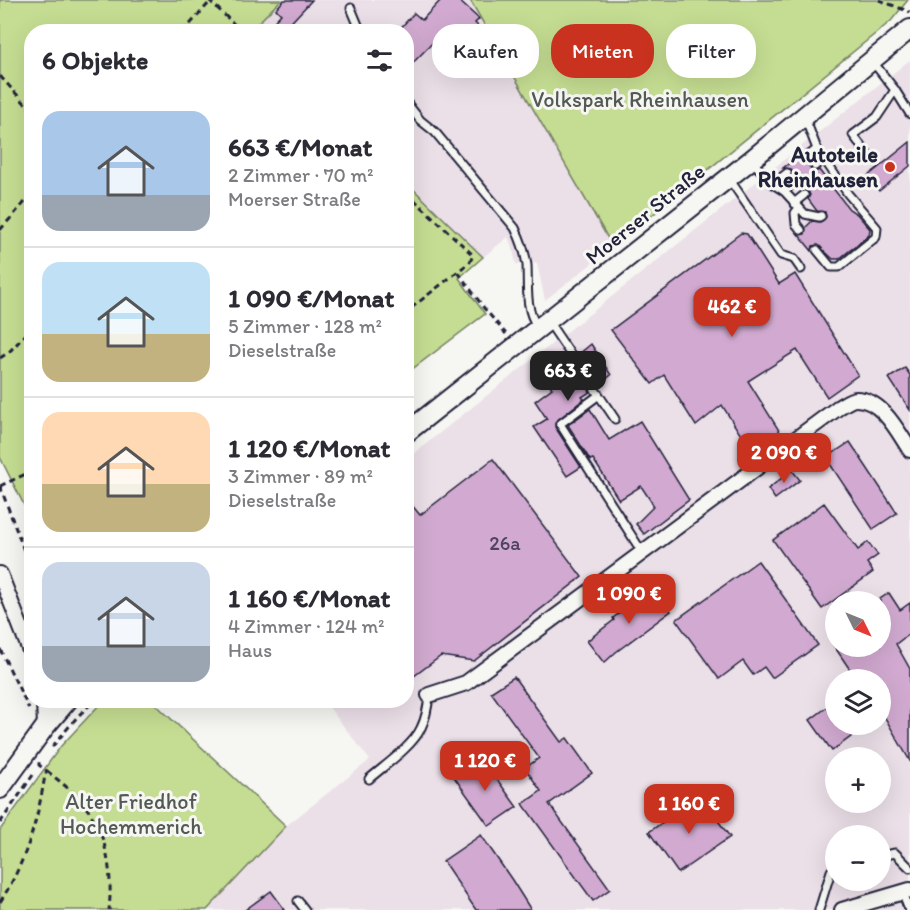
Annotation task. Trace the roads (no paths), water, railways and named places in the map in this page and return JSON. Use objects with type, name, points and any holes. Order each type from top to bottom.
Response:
[{"type":"main road","name":"Moerser Straße","points":[[414,427],[751,160],[910,29]]},
{"type":"main road","points":[[0,789],[40,721],[57,708]]},
{"type":"street","points":[[429,695],[466,683],[839,407],[855,399],[870,403],[882,412],[910,450]]},
{"type":"street","points":[[0,574],[24,636]]},
{"type":"street","points":[[40,721],[42,708]]},
{"type":"street","points":[[842,910],[906,891]]},
{"type":"lane","points":[[351,8],[358,24]]},
{"type":"lane","points":[[871,60],[895,90],[910,114]]},
{"type":"lane","points":[[868,156],[853,135],[877,117],[895,90]]},
{"type":"lane","points":[[414,112],[435,132],[515,228],[523,246],[526,263],[530,316],[544,325],[573,358]]},
{"type":"lane","points":[[804,116],[817,149],[841,184],[845,197],[859,206],[877,228],[876,237],[839,267],[831,267],[817,250]]},
{"type":"lane","points":[[808,156],[817,149]]},
{"type":"lane","points":[[815,166],[824,159]]},
{"type":"lane","points":[[751,160],[799,208],[821,216]]},
{"type":"lane","points":[[825,178],[833,172]]},
{"type":"lane","points":[[773,184],[787,173]]},
{"type":"lane","points":[[728,178],[781,255],[794,259],[801,269]]},
{"type":"lane","points":[[784,191],[795,182]]},
{"type":"lane","points":[[834,190],[841,184]]},
{"type":"lane","points":[[801,230],[796,224],[795,213],[804,195]]},
{"type":"lane","points":[[799,208],[814,207]]},
{"type":"lane","points":[[615,419],[596,391],[560,424],[642,552]]},
{"type":"lane","points":[[369,779],[404,748],[420,730],[429,695]]},
{"type":"lane","points":[[891,854],[895,853],[910,868]]},
{"type":"lane","points":[[819,910],[825,890]]},
{"type":"lane","points":[[906,891],[909,910]]},
{"type":"lane","points":[[298,901],[304,910]]},
{"type":"place","name":"Autoteile Rheinhausen","points":[[890,167]]},
{"type":"park label","name":"Volkspark Rheinhausen","points":[[640,99]]},
{"type":"park label","name":"Alter Friedhof Hochemmerich","points":[[131,814]]}]
